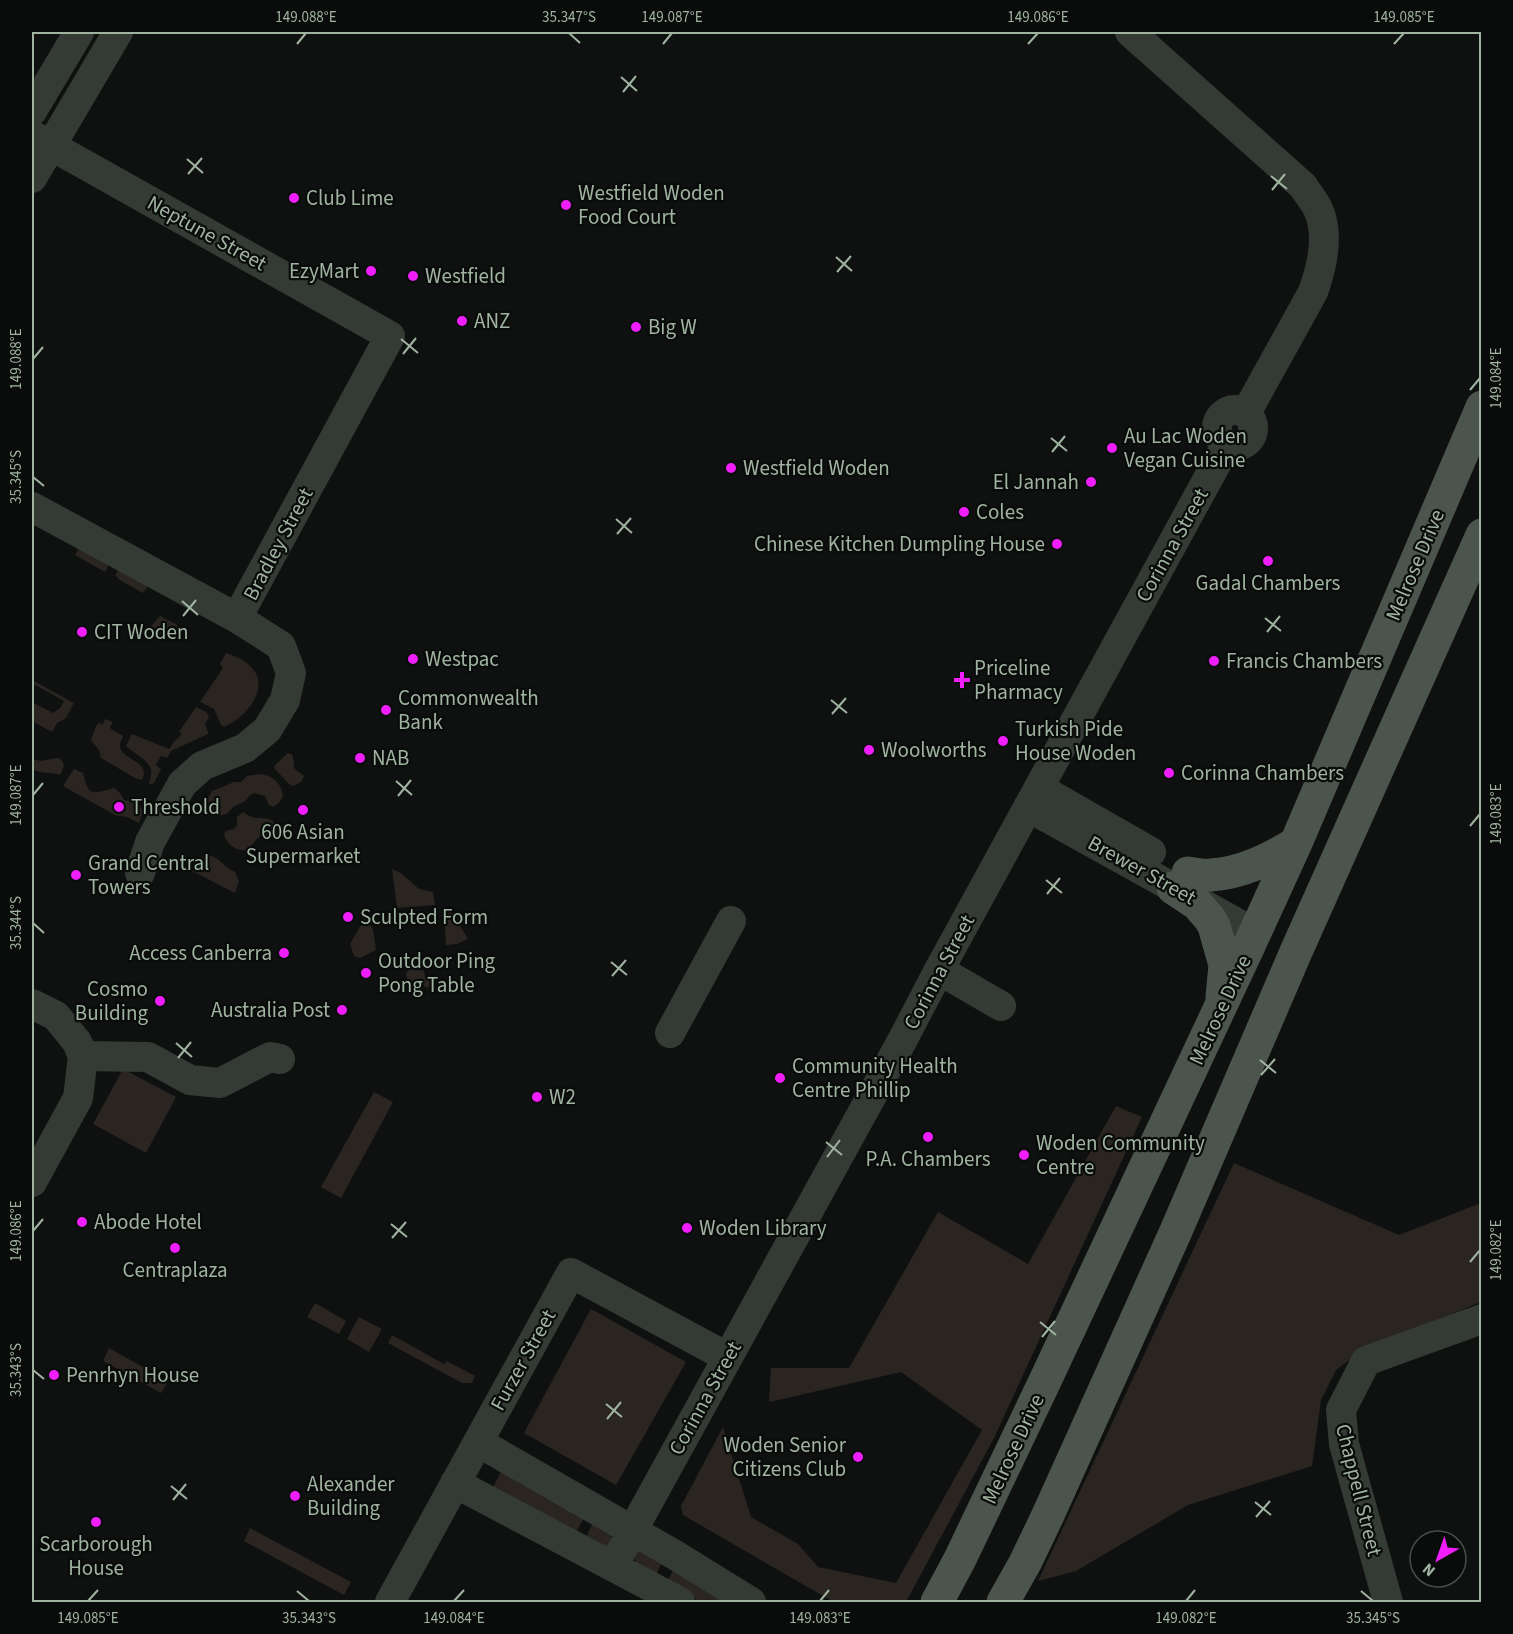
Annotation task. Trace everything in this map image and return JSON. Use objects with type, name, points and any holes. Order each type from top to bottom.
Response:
[{"type":"main road","name":"Melrose Drive","points":[[937,1602],[960,1559],[1221,1008],[1301,830],[1482,407]]},
{"type":"main road","points":[[1003,1602],[1025,1563],[1095,1412],[1366,792],[1482,535]]},
{"type":"main road","points":[[1336,748],[1348,773],[1366,792]]},
{"type":"main road","points":[[1221,1008],[1225,965],[1214,926],[1181,880],[1235,871],[1267,860],[1301,830],[1318,803],[1337,795],[1366,792]]},
{"type":"main road","points":[[1259,924],[1299,945]]},
{"type":"main road","points":[[925,1602],[960,1559]]},
{"type":"street","points":[[32,111],[41,80],[79,32]]},
{"type":"street","points":[[32,178],[41,140],[118,32]]},
{"type":"street","name":"Corinna Street","points":[[613,1566],[1227,444],[1222,441],[1217,423],[1223,413],[1234,409],[1246,413],[1313,292],[1319,275],[1324,234],[1321,217],[1303,186],[1130,32]]},
{"type":"street","name":"Neptune Street","points":[[41,140],[382,331]]},
{"type":"street","name":"Bradley Street","points":[[32,507],[237,618],[390,336],[382,331]]},
{"type":"street","points":[[140,873],[150,842],[182,784],[202,766],[245,748],[267,730],[285,700],[291,673],[281,645],[237,618]]},
{"type":"street","name":"Brewer Street","points":[[1034,798],[1259,924]]},
{"type":"street","points":[[670,1033],[731,921]]},
{"type":"street","points":[[939,970],[1001,1006]]},
{"type":"street","points":[[32,1004],[56,1016],[77,1042],[83,1056],[78,1098],[32,1182]]},
{"type":"street","points":[[83,1056],[148,1057],[190,1080],[220,1083],[270,1057],[280,1059]]},
{"type":"street","name":"Furzer Street","points":[[390,1602],[571,1273],[727,1357]]},
{"type":"street","name":"Chappell Street","points":[[1388,1602],[1344,1444],[1341,1410],[1366,1361],[1482,1318]]},
{"type":"street","points":[[478,1442],[675,1555],[751,1602]]},
{"type":"street","points":[[455,1483],[680,1602]]},
{"type":"shaded area","points":[[80,546],[110,562],[105,572],[75,555]]},
{"type":"shaded area","points":[[119,568],[146,584],[147,588],[143,593],[115,576]]},
{"type":"shaded area","points":[[160,616],[179,627],[173,639],[150,630]]},
{"type":"shaded area","points":[[226,653],[240,658],[249,665],[257,675],[259,684],[253,702],[247,710],[224,727],[214,709],[200,702],[223,668],[220,664]]},
{"type":"shaded area","points":[[32,680],[74,703],[66,718],[57,723],[52,732],[32,721],[32,702],[53,713],[64,701],[32,683]]},
{"type":"shaded area","points":[[196,707],[209,717],[205,724],[208,734],[171,751],[167,758],[161,756],[156,765],[161,769],[154,783],[149,785],[151,772],[149,766],[126,746],[132,734],[169,749],[182,734],[179,732]]},
{"type":"shaded area","points":[[105,719],[113,722],[111,729],[123,736],[120,744],[121,750],[143,768],[142,780],[101,758],[99,750],[91,740],[96,726],[99,723],[103,724]]},
{"type":"shaded area","points":[[288,753],[293,756],[294,768],[304,776],[301,782],[293,786],[274,768]]},
{"type":"shaded area","points":[[32,758],[42,761],[59,758],[63,762],[60,775],[32,769]]},
{"type":"shaded area","points":[[74,769],[83,773],[87,786],[92,792],[114,788],[124,800],[138,802],[143,812],[139,823],[127,817],[115,815],[63,786]]},
{"type":"shaded area","points":[[259,774],[268,776],[278,783],[283,796],[276,805],[273,807],[269,805],[265,796],[254,793],[244,802],[233,807],[227,814],[217,816],[209,810],[206,802],[212,791],[234,782],[241,782],[247,776]]},
{"type":"shaded area","points":[[243,812],[253,818],[266,819],[275,823],[272,831],[259,837],[245,850],[230,845],[224,834],[237,826],[237,817]]},
{"type":"shaded area","points":[[205,855],[214,857],[235,872],[239,881],[235,893],[192,871],[199,859]]},
{"type":"shaded area","points":[[392,869],[401,873],[419,889],[433,892],[435,905],[397,908]]},
{"type":"shaded area","points":[[456,912],[457,921],[468,939],[457,944],[446,945],[444,913]]},
{"type":"shaded area","points":[[366,916],[373,930],[376,950],[360,958],[354,956],[350,944]]},
{"type":"shaded area","points":[[415,966],[419,967],[425,977],[432,982],[428,988],[420,984],[412,984],[407,979],[407,971]]},
{"type":"shaded area","points":[[123,1069],[176,1097],[146,1153],[93,1124]]},
{"type":"shaded area","points":[[374,1092],[393,1102],[341,1198],[321,1187]]},
{"type":"shaded area","points":[[1116,1106],[1142,1117],[994,1438],[906,1602],[832,1602],[683,1515],[681,1506],[723,1427],[751,1517],[798,1544],[818,1567],[896,1583],[982,1430],[901,1372],[769,1402],[771,1368],[849,1368],[938,1212],[1028,1264]]},
{"type":"shaded area","points":[[1234,1163],[1399,1235],[1481,1203],[1481,1302],[1364,1349],[1336,1370],[1321,1400],[1312,1466],[1188,1505],[1076,1571],[1038,1581]]},
{"type":"shaded area","points":[[315,1303],[346,1321],[339,1334],[307,1317]]},
{"type":"shaded area","points":[[591,1309],[686,1362],[616,1485],[524,1433]]},
{"type":"shaded area","points":[[359,1317],[382,1329],[369,1352],[347,1339]]},
{"type":"shaded area","points":[[392,1335],[444,1364],[447,1361],[475,1376],[472,1383],[462,1383],[388,1343]]},
{"type":"shaded area","points":[[109,1348],[168,1381],[161,1393],[103,1361]]},
{"type":"shaded area","points":[[502,1470],[585,1516],[573,1538],[490,1493]]},
{"type":"shaded area","points":[[594,1521],[612,1530],[610,1550],[582,1545]]},
{"type":"shaded area","points":[[250,1528],[351,1582],[344,1595],[244,1541]]},
{"type":"shaded area","points":[[636,1550],[661,1564],[656,1576],[638,1566],[633,1556]]},
{"type":"shaded area","points":[[673,1571],[728,1602],[701,1602],[666,1583]]},
{"type":"place","name":"Club Lime","points":[[294,198]]},
{"type":"place","name":"Westfield Woden Food Court","points":[[566,205]]},
{"type":"place","name":"EzyMart","points":[[371,271]]},
{"type":"place","name":"Westfield","points":[[413,276]]},
{"type":"place","name":"ANZ","points":[[462,321]]},
{"type":"place","name":"Big W","points":[[636,327]]},
{"type":"place","name":"Au Lac Woden Vegan Cuisine","points":[[1112,448]]},
{"type":"place","name":"Westfield Woden","points":[[731,468]]},
{"type":"place","name":"El Jannah","points":[[1091,482]]},
{"type":"place","name":"Coles","points":[[964,512]]},
{"type":"place","name":"Chinese Kitchen Dumpling House","points":[[1057,544]]},
{"type":"place","name":"Gadal Chambers","points":[[1268,561]]},
{"type":"place","name":"CIT Woden","points":[[82,632]]},
{"type":"place","name":"Westpac","points":[[413,659]]},
{"type":"place","name":"Francis Chambers","points":[[1214,661]]},
{"type":"place","name":"Priceline Pharmacy","points":[[962,680]]},
{"type":"place","name":"Commonwealth Bank","points":[[386,710]]},
{"type":"place","name":"Turkish Pide House Woden","points":[[1003,741]]},
{"type":"place","name":"Woolworths","points":[[869,750]]},
{"type":"place","name":"NAB","points":[[360,758]]},
{"type":"place","name":"Corinna Chambers","points":[[1169,773]]},
{"type":"place","name":"Threshold","points":[[119,807]]},
{"type":"place","name":"606 Asian Supermarket","points":[[303,810]]},
{"type":"place","name":"Grand Central Towers","points":[[76,875]]},
{"type":"place","name":"Sculpted Form","points":[[348,917]]},
{"type":"place","name":"Access Canberra","points":[[284,953]]},
{"type":"place","name":"Outdoor Ping Pong Table","points":[[366,973]]},
{"type":"place","name":"Cosmo Building","points":[[160,1001]]},
{"type":"place","name":"Australia Post","points":[[342,1010]]},
{"type":"place","name":"Community Health Centre Phillip","points":[[780,1078]]},
{"type":"place","name":"W2","points":[[537,1097]]},
{"type":"place","name":"P.A. Chambers","points":[[928,1137]]},
{"type":"place","name":"Woden Community Centre","points":[[1024,1155]]},
{"type":"place","name":"Abode Hotel","points":[[82,1222]]},
{"type":"place","name":"Woden Library","points":[[687,1228]]},
{"type":"place","name":"Centraplaza","points":[[175,1248]]},
{"type":"place","name":"Penrhyn House","points":[[54,1375]]},
{"type":"place","name":"Woden Senior Citizens Club","points":[[858,1457]]},
{"type":"place","name":"Alexander Building","points":[[295,1496]]},
{"type":"place","name":"Scarborough House","points":[[96,1522]]}]
